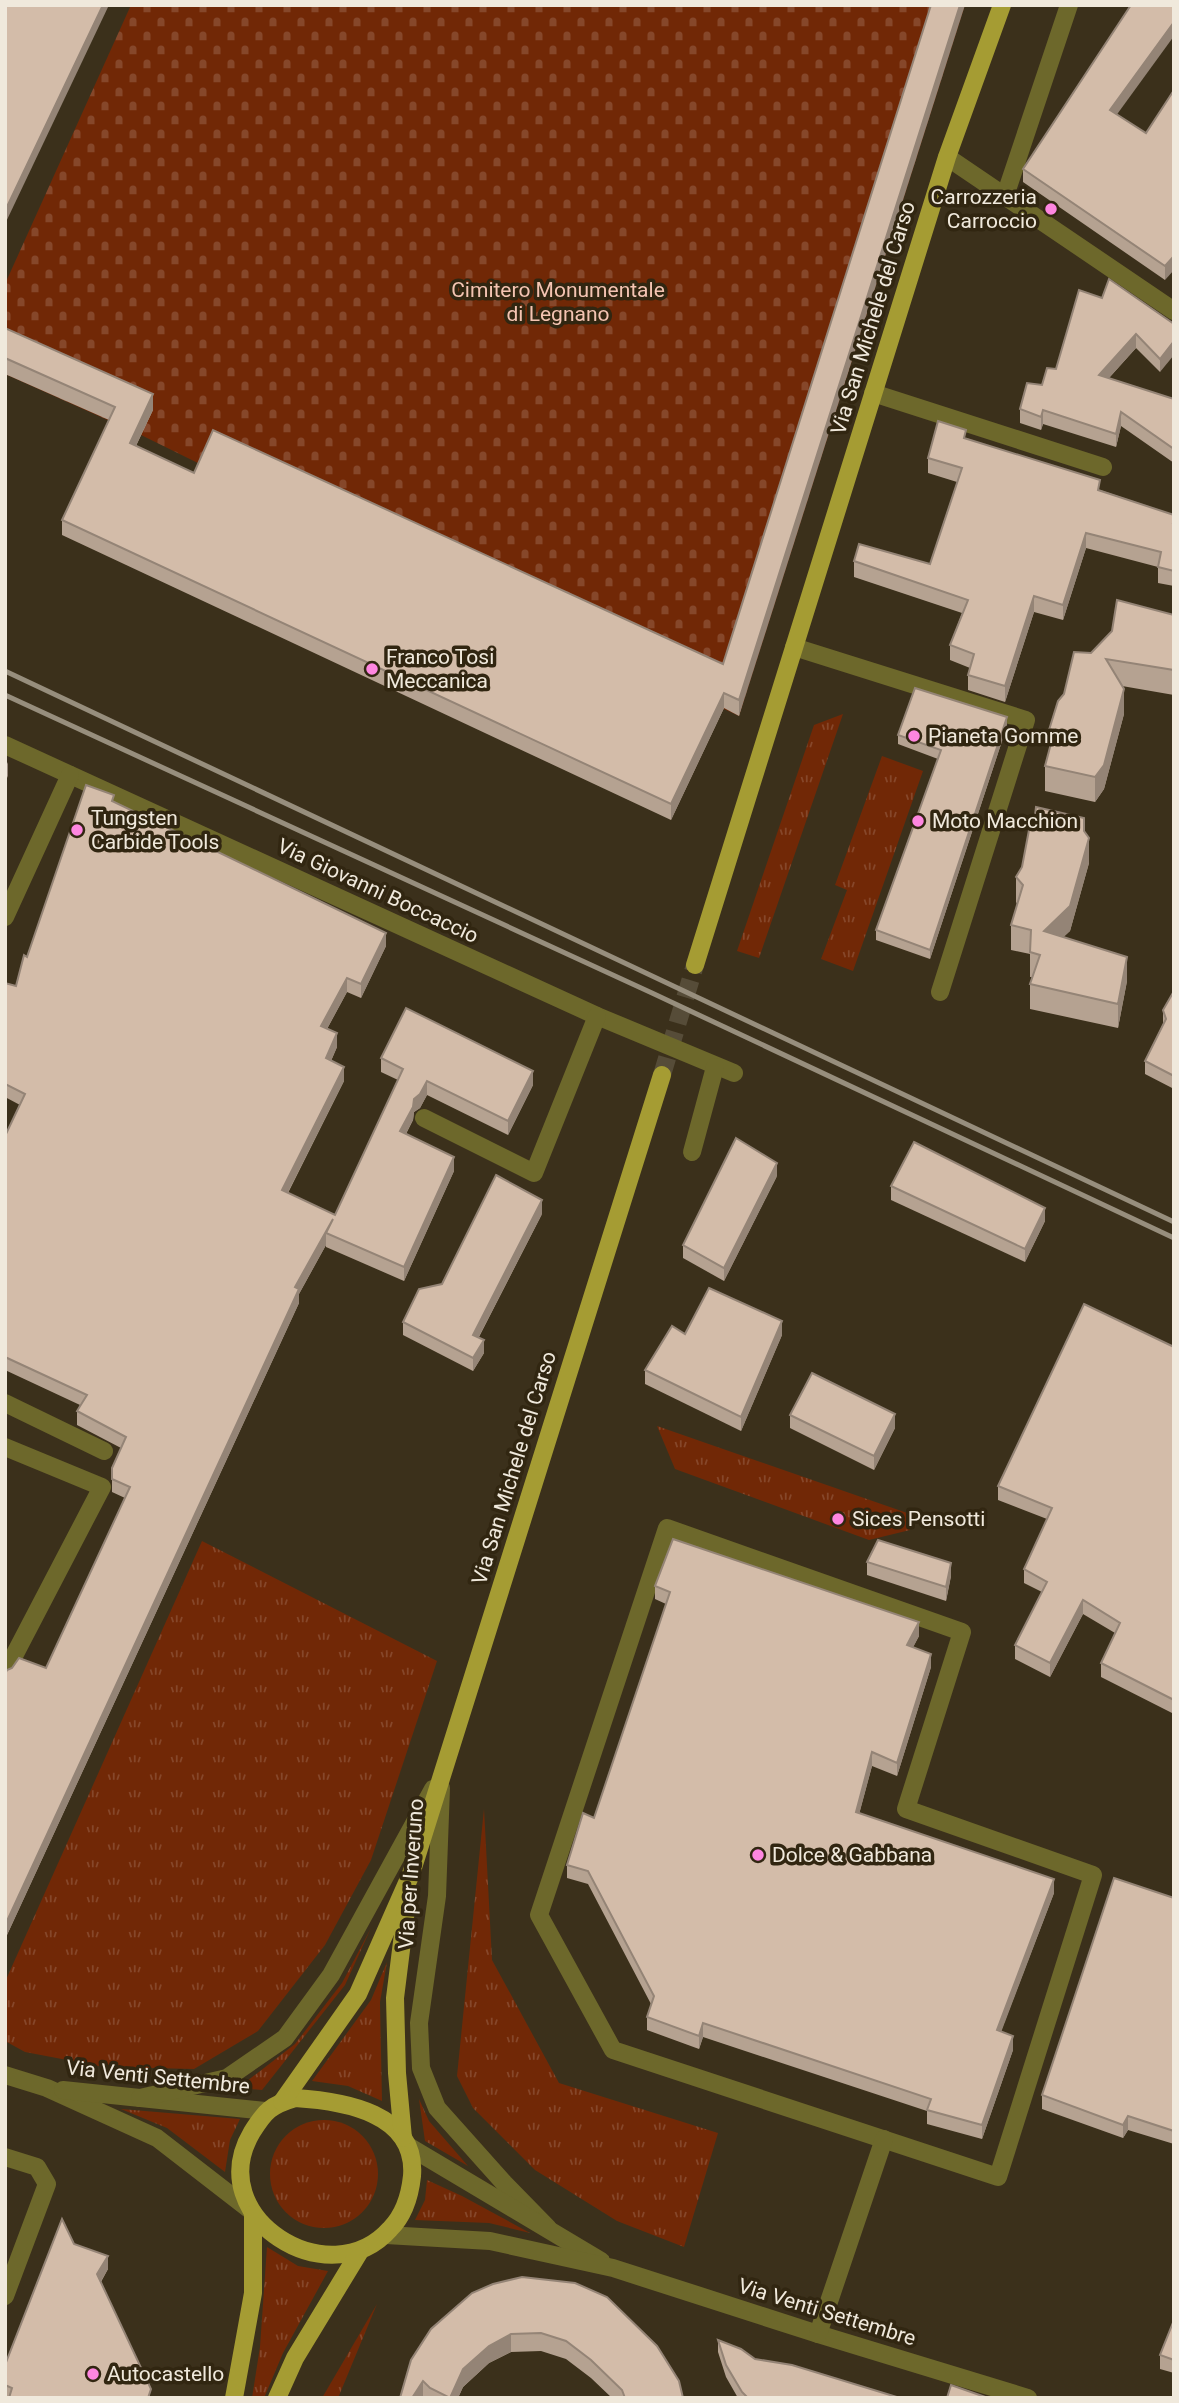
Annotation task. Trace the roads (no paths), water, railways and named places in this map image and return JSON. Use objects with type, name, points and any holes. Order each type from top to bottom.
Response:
[{"type":"main road","name":"Via San Michele del Carso","points":[[695,965],[947,158],[1002,5]]},
{"type":"main road","name":"Via San Michele del Carso","points":[[411,1874],[662,1075]]},
{"type":"main road","name":"Via per Inveruno","points":[[282,2102],[358,1994],[411,1874]]},
{"type":"main road","name":"Via per Inveruno","points":[[406,2142],[397,2073],[395,1998],[411,1874]]},
{"type":"main road","points":[[234,2398],[253,2292],[251,2212],[241,2181],[241,2164],[246,2143],[265,2111],[295,2098],[326,2100],[369,2112],[391,2125],[406,2142],[413,2164],[410,2193],[396,2223],[386,2235],[360,2251],[331,2255],[302,2249],[284,2242],[265,2228],[251,2212]]},
{"type":"main road","points":[[277,2398],[295,2358],[360,2251]]},
{"type":"street","points":[[1005,196],[1069,5]]},
{"type":"street","points":[[947,158],[1171,304]]},
{"type":"street","points":[[873,393],[1103,467]]},
{"type":"street","points":[[794,647],[1026,720],[940,992]]},
{"type":"street","name":"Via Giovanni Boccaccio","points":[[5,745],[597,1016],[734,1073]]},
{"type":"street","points":[[5,916],[70,775]]},
{"type":"street","points":[[424,1118],[534,1173],[597,1016]]},
{"type":"street","points":[[692,1152],[715,1067]]},
{"type":"street","points":[[5,1403],[104,1451]]},
{"type":"street","points":[[5,1447],[102,1487],[5,1673]]},
{"type":"street","points":[[667,1528],[962,1632],[906,1809],[1093,1875],[998,2177],[884,2139],[614,2050],[539,1915],[667,1528]]},
{"type":"street","name":"Via per Inveruno","points":[[141,2098],[227,2078],[285,2038],[331,1975],[441,1774]]},
{"type":"street","name":"Via per Inveruno","points":[[441,1774],[437,1896],[419,2023],[421,2068],[437,2108],[548,2228]]},
{"type":"street","name":"Via Venti Settembre","points":[[5,2075],[47,2088],[157,2138],[251,2212]]},
{"type":"street","name":"Via Venti Settembre","points":[[47,2088],[265,2111]]},
{"type":"street","points":[[818,2334],[884,2139]]},
{"type":"street","name":"Via Venti Settembre","points":[[406,2142],[613,2268]]},
{"type":"street","points":[[5,2157],[37,2167],[47,2184],[5,2296]]},
{"type":"street","name":"Via Venti Settembre","points":[[386,2235],[490,2241],[613,2268],[1028,2398]]},
{"type":"tunnel","points":[[662,1075],[695,965]]},
{"type":"railway","points":[[5,671],[1174,1222]]},
{"type":"railway","points":[[5,695],[652,993],[1174,1238]]},
{"type":"place","name":"Carrozzeria Carroccio","points":[[1051,209]]},
{"type":"place","name":"Franco Tosi Meccanica","points":[[372,669]]},
{"type":"place","name":"Pianeta Gomme","points":[[914,736]]},
{"type":"place","name":"Moto Macchion","points":[[918,821]]},
{"type":"place","name":"Tungsten Carbide Tools","points":[[77,830]]},
{"type":"place","name":"Sices Pensotti","points":[[838,1519]]},
{"type":"place","name":"Dolce & Gabbana","points":[[758,1855]]},
{"type":"place","name":"Autocastello","points":[[93,2374]]},
{"type":"park label","name":"Cimitero Monumentale di Legnano","points":[[558,302]]}]
